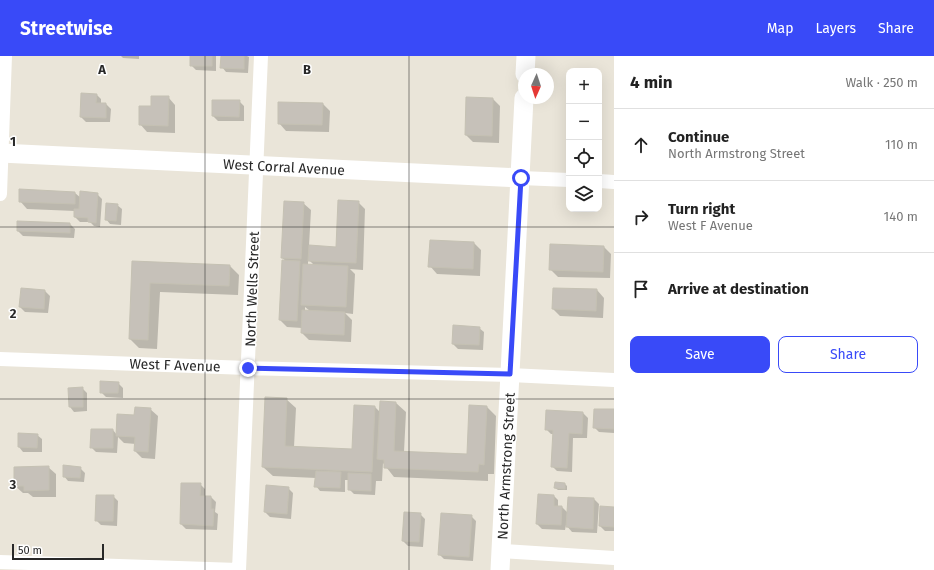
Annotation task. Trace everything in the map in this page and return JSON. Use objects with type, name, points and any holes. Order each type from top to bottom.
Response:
[{"type":"main road","points":[[525,68],[526,56]]},
{"type":"main road","name":"North Armstrong Street","points":[[500,570],[524,104]]},
{"type":"main road","name":"West Corral Avenue","points":[[1,153],[521,178]]},
{"type":"street","points":[[0,194],[5,56]]},
{"type":"street","name":"North Wells Street","points":[[239,570],[261,56]]},
{"type":"street","name":"West Corral Avenue","points":[[521,178],[566,180]]},
{"type":"street","points":[[602,181],[614,182]]},
{"type":"street","name":"West F Avenue","points":[[0,359],[248,368],[510,374],[614,380]]},
{"type":"street","points":[[502,551],[614,558]]},
{"type":"street","points":[[0,562],[239,570]]},
{"type":"building","points":[[190,56],[212,56],[212,66],[190,66]]},
{"type":"building","points":[[221,56],[244,56],[244,69],[220,68]]},
{"type":"building","points":[[81,93],[97,94],[96,103],[106,103],[106,118],[80,117]]},
{"type":"building","points":[[151,96],[169,96],[168,126],[139,125],[139,106],[151,106]]},
{"type":"building","points":[[466,97],[493,98],[492,136],[465,135]]},
{"type":"building","points":[[212,100],[240,100],[239,117],[212,116]]},
{"type":"building","points":[[278,102],[323,103],[322,125],[278,124]]},
{"type":"building","points":[[19,189],[75,192],[75,204],[19,202]]},
{"type":"building","points":[[80,191],[98,193],[96,223],[88,222],[88,218],[74,217],[74,209],[79,209]]},
{"type":"building","points":[[338,200],[359,201],[356,263],[308,261],[309,245],[336,247]]},
{"type":"building","points":[[284,201],[304,202],[301,259],[281,258]]},
{"type":"building","points":[[106,203],[118,204],[116,221],[105,220]]},
{"type":"building","points":[[17,221],[70,223],[70,233],[17,231]]},
{"type":"building","points":[[430,240],[474,242],[473,269],[428,267]]},
{"type":"building","points":[[550,244],[604,246],[603,272],[549,270]]},
{"type":"building","points":[[282,260],[300,261],[297,321],[279,320]]},
{"type":"building","points":[[132,261],[230,265],[229,286],[150,283],[148,340],[129,339]]},
{"type":"building","points":[[303,264],[348,266],[346,307],[301,305]]},
{"type":"building","points":[[21,288],[45,290],[44,309],[19,307]]},
{"type":"building","points":[[553,288],[597,289],[596,311],[552,309]]},
{"type":"building","points":[[302,310],[345,312],[344,335],[301,333]]},
{"type":"building","points":[[453,325],[480,327],[479,345],[452,344]]},
{"type":"building","points":[[100,381],[119,382],[118,393],[100,393]]},
{"type":"building","points":[[83,387],[83,407],[69,407],[68,388]]},
{"type":"building","points":[[265,397],[287,398],[285,446],[352,449],[354,405],[375,406],[372,472],[262,467]]},
{"type":"building","points":[[380,401],[396,402],[394,451],[467,454],[469,405],[487,406],[484,465],[479,464],[478,472],[384,468],[384,460],[377,459]]},
{"type":"building","points":[[135,407],[151,408],[148,452],[134,451],[135,437],[116,436],[117,414],[134,415]]},
{"type":"building","points":[[594,409],[614,409],[614,429],[593,428]]},
{"type":"building","points":[[546,410],[583,412],[582,434],[569,433],[567,468],[551,467],[553,430],[545,430]]},
{"type":"building","points":[[91,429],[113,429],[113,448],[90,448]]},
{"type":"building","points":[[18,433],[38,434],[37,448],[18,447]]},
{"type":"building","points":[[63,465],[81,467],[80,478],[63,477]]},
{"type":"building","points":[[49,466],[49,490],[24,491],[24,486],[14,486],[14,467]]},
{"type":"building","points":[[316,471],[341,472],[340,488],[314,487]]},
{"type":"building","points":[[348,473],[371,474],[371,491],[348,490]]},
{"type":"building","points":[[555,482],[565,483],[565,489],[554,488]]},
{"type":"building","points":[[181,483],[201,483],[200,496],[211,496],[211,509],[214,509],[213,526],[180,524]]},
{"type":"building","points":[[266,485],[289,487],[287,514],[264,512]]},
{"type":"building","points":[[538,494],[554,495],[554,506],[562,506],[561,525],[536,524]]},
{"type":"building","points":[[96,495],[114,495],[113,521],[95,521]]},
{"type":"building","points":[[568,497],[594,498],[593,529],[566,527]]},
{"type":"building","points":[[600,506],[614,507],[614,527],[599,526]]},
{"type":"building","points":[[404,512],[421,513],[419,542],[402,541]]},
{"type":"building","points":[[441,513],[472,515],[469,557],[438,555]]},
{"type":"route","points":[[248,368],[510,374],[521,178]]}]
